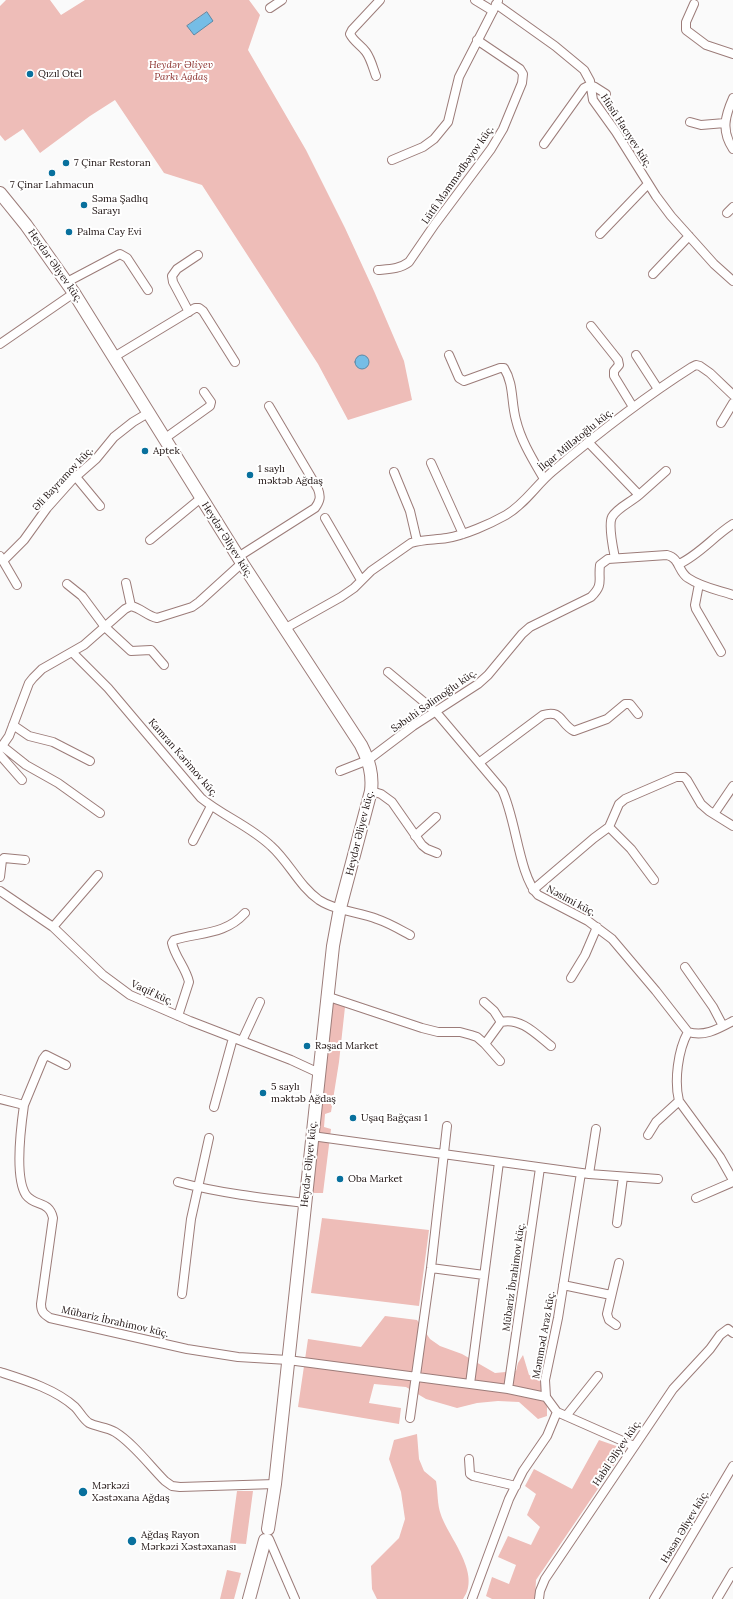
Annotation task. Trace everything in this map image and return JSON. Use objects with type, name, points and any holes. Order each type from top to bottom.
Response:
[{"type":"main road","name":"Heydər Əliyev küç.","points":[[0,193],[26,225],[74,293],[240,560],[361,746],[368,760],[372,780],[371,791],[335,928],[326,996],[275,1484],[267,1536],[249,1599]]},
{"type":"street","points":[[270,8],[282,0]]},
{"type":"street","points":[[376,76],[371,60],[350,34],[380,0]]},
{"type":"street","name":"Hüsü Hacıyev küç.","points":[[475,0],[496,5],[555,46],[584,70],[590,85],[593,100],[616,132],[648,184],[671,216],[714,264],[733,282]]},
{"type":"street","points":[[694,4],[686,22],[686,30],[706,45],[733,54]]},
{"type":"street","points":[[392,160],[423,147],[444,129],[451,112],[459,78],[496,5]]},
{"type":"street","name":"Lütfi Məmmədbəyov küç.","points":[[378,270],[397,268],[404,266],[409,262],[435,224],[491,149],[503,129],[519,94],[523,74],[520,69],[477,40]]},
{"type":"street","points":[[544,144],[581,91],[590,85],[595,86],[606,94]]},
{"type":"street","points":[[733,98],[726,114],[725,123],[725,131],[728,142],[733,149]]},
{"type":"street","points":[[690,122],[701,126],[725,123]]},
{"type":"street","points":[[600,234],[648,184]]},
{"type":"street","points":[[653,274],[689,236]]},
{"type":"street","points":[[67,282],[120,254],[127,258],[148,290]]},
{"type":"street","points":[[188,312],[172,276],[177,269],[198,255]]},
{"type":"street","points":[[0,344],[74,293]]},
{"type":"street","points":[[114,357],[188,312],[195,308],[199,308],[203,311],[235,362]]},
{"type":"street","points":[[591,326],[618,360],[619,365],[614,372],[614,376],[633,407]]},
{"type":"street","points":[[448,355],[460,378],[464,381],[500,368],[504,368],[508,375],[518,427],[532,459],[544,479]]},
{"type":"street","points":[[636,355],[658,389]]},
{"type":"street","name":"İlqar Millətoğlu küç.","points":[[284,629],[341,597],[380,563],[405,547],[417,541],[446,538],[463,534],[506,515],[515,509],[544,479],[633,407],[696,365],[704,369],[733,395]]},
{"type":"street","points":[[164,439],[210,406],[211,402],[204,392]]},
{"type":"street","points":[[721,423],[733,403]]},
{"type":"street","points":[[100,813],[58,783],[26,765],[1,748],[9,736],[29,683],[42,669],[84,645],[125,609],[131,606],[137,607],[152,617],[157,618],[192,607],[199,602],[240,560],[315,508],[320,497],[318,489],[269,406]]},
{"type":"street","name":"Əli Bayramov küç.","points":[[2,559],[24,540],[47,508],[76,476],[96,459],[114,437],[133,422],[148,413]]},
{"type":"street","points":[[589,443],[636,490],[639,495]]},
{"type":"street","points":[[431,463],[463,534]]},
{"type":"street","points":[[666,471],[639,495],[614,514],[611,519],[610,526],[615,558],[667,555],[675,559],[683,574],[699,584],[733,595]]},
{"type":"street","points":[[394,472],[410,511],[417,541]]},
{"type":"street","points":[[76,476],[100,506]]},
{"type":"street","points":[[150,540],[201,498]]},
{"type":"street","points":[[325,518],[361,580]]},
{"type":"street","points":[[678,564],[693,557],[721,532],[733,524]]},
{"type":"street","name":"Səbuhi Səlimoğlu küç.","points":[[340,771],[357,766],[368,760],[413,726],[478,684],[488,675],[522,634],[530,627],[591,597],[601,583],[600,565],[608,559],[615,558]]},
{"type":"street","points":[[2,559],[17,585]]},
{"type":"street","points":[[126,583],[131,606]]},
{"type":"street","points":[[67,584],[82,596],[105,627],[131,651],[151,650],[164,665]]},
{"type":"street","points":[[699,584],[695,605],[696,609],[721,652]]},
{"type":"street","name":"Kamran Kərimov küç.","points":[[72,652],[108,688],[201,798],[211,806],[255,832],[281,855],[307,889],[320,900],[340,908],[377,919],[410,935]]},
{"type":"street","name":"Nəsimi küç.","points":[[388,672],[436,712],[480,762],[502,790],[508,801],[525,871],[533,890],[538,895],[598,927],[617,945],[688,1032]]},
{"type":"street","points":[[480,762],[543,715],[550,712],[557,714],[567,728],[574,731],[607,719],[614,715],[621,706],[625,704],[630,704],[638,714]]},
{"type":"street","points":[[13,725],[29,736],[53,742],[90,761]]},
{"type":"street","points":[[0,755],[22,780]]},
{"type":"street","points":[[533,890],[594,838],[610,827],[619,804],[625,799],[681,776],[687,780],[701,804],[733,826]]},
{"type":"street","points":[[714,814],[733,786]]},
{"type":"street","points":[[371,791],[381,794],[392,802],[422,845],[426,849],[437,852]]},
{"type":"street","points":[[193,841],[211,806]]},
{"type":"street","points":[[415,836],[436,817]]},
{"type":"street","points":[[610,827],[631,849],[654,880]]},
{"type":"street","points":[[0,877],[2,860],[4,858],[25,860]]},
{"type":"street","points":[[53,927],[98,875]]},
{"type":"street","name":"Vaqif küç.","points":[[0,891],[53,927],[113,983],[139,1000],[291,1060],[319,1073]]},
{"type":"street","points":[[178,1016],[189,982],[188,977],[173,949],[172,943],[174,940],[216,931],[230,926],[238,922],[245,913]]},
{"type":"street","points":[[571,978],[598,927]]},
{"type":"street","points":[[685,967],[713,1007],[723,1026]]},
{"type":"street","points":[[326,996],[422,1028],[438,1032],[460,1032],[477,1037],[500,1061]]},
{"type":"street","points":[[242,1041],[260,1002]]},
{"type":"street","points":[[484,1002],[494,1011],[501,1022]]},
{"type":"street","points":[[485,1044],[501,1022],[504,1021],[525,1025],[550,1046]]},
{"type":"street","points":[[696,1198],[733,1181],[720,1157],[679,1101],[676,1092],[679,1054],[688,1032],[701,1034],[710,1033],[733,1021]]},
{"type":"street","points":[[214,1107],[233,1038]]},
{"type":"street","points":[[0,1099],[24,1105],[46,1055],[66,1065]]},
{"type":"street","points":[[648,1135],[656,1122],[679,1101]]},
{"type":"street","name":"Mübariz İbrahimov küç.","points":[[24,1105],[20,1134],[19,1159],[23,1187],[26,1195],[33,1201],[48,1207],[53,1218],[41,1304],[41,1309],[44,1314],[50,1318],[188,1349],[238,1357],[288,1360]]},
{"type":"street","points":[[410,1418],[431,1268],[448,1126]]},
{"type":"street","name":"Məmməd Araz küç.","points":[[546,1397],[545,1380],[585,1174],[596,1129]]},
{"type":"street","points":[[312,1136],[585,1174],[658,1179]]},
{"type":"street","points":[[182,1294],[191,1219],[209,1138]]},
{"type":"street","points":[[470,1384],[499,1162]]},
{"type":"street","name":"Mübariz İbrahimov küç.","points":[[508,1389],[540,1168]]},
{"type":"street","points":[[617,1223],[623,1176]]},
{"type":"street","points":[[178,1182],[197,1187],[251,1196],[305,1203]]},
{"type":"street","points":[[616,1325],[609,1320],[607,1314],[619,1263]]},
{"type":"street","points":[[431,1268],[484,1275]]},
{"type":"street","points":[[563,1285],[611,1294]]},
{"type":"street","name":"Habil Əliyev küç.","points":[[539,1599],[544,1578],[673,1389],[710,1349],[720,1335],[730,1331]]},
{"type":"street","points":[[288,1360],[508,1389],[546,1397],[557,1412],[634,1446]]},
{"type":"street","points":[[0,1372],[58,1395],[75,1407],[85,1420],[91,1424],[105,1427],[123,1437],[165,1481],[172,1486],[275,1484]]},
{"type":"street","points":[[566,1416],[598,1376]]},
{"type":"street","points":[[472,1599],[523,1470],[547,1436],[557,1412]]},
{"type":"street","points":[[469,1459],[470,1474],[473,1476],[516,1486]]},
{"type":"street","name":"Həsən Əliyev küç.","points":[[654,1599],[733,1466]]},
{"type":"street","points":[[267,1536],[295,1599]]},
{"type":"street","points":[[717,1599],[733,1572]]},
{"type":"green space","name":"Heydər Əliyev Parkı Ağdaş","points":[[6,0],[50,0],[61,15],[85,0],[249,0],[260,15],[248,50],[306,150],[345,228],[404,361],[412,400],[348,420],[318,364],[202,185],[164,173],[115,100],[90,116],[40,153],[23,129],[5,141],[0,135],[0,6]]},
{"type":"green space","points":[[330,1002],[345,1007],[339,1062],[331,1112],[325,1114],[324,1127],[331,1129],[323,1193],[309,1193]]},
{"type":"green space","points":[[322,1218],[429,1230],[419,1306],[311,1293]]},
{"type":"green space","points":[[385,1316],[417,1320],[430,1339],[440,1346],[462,1354],[495,1373],[516,1371],[518,1363],[523,1355],[529,1375],[539,1378],[547,1407],[547,1416],[538,1419],[519,1402],[498,1401],[477,1403],[457,1408],[426,1399],[406,1387],[374,1384],[369,1403],[401,1408],[399,1424],[298,1407],[308,1339],[361,1347]]},
{"type":"green space","points":[[417,1434],[419,1459],[424,1471],[436,1481],[441,1515],[462,1556],[466,1568],[469,1579],[468,1589],[463,1599],[377,1599],[372,1589],[371,1566],[399,1538],[405,1519],[401,1492],[389,1459],[394,1440]]},
{"type":"green space","points":[[599,1440],[625,1449],[536,1580],[535,1599],[492,1599],[486,1596],[492,1577],[509,1584],[516,1565],[498,1557],[508,1536],[531,1545],[540,1527],[527,1515],[536,1494],[525,1486],[534,1469],[572,1489]]},
{"type":"green space","points":[[237,1491],[253,1491],[246,1544],[230,1543]]},
{"type":"green space","points":[[227,1570],[241,1573],[234,1599],[220,1599]]},
{"type":"water","points":[[207,12],[213,21],[194,35],[187,26]]},
{"type":"water","points":[[359,355],[365,355],[369,359],[369,365],[365,369],[359,369],[355,365],[355,359]]},
{"type":"place","name":"Qızıl Otel","points":[[30,74]]},
{"type":"place","name":"7 Çinar Restoran","points":[[66,163]]},
{"type":"place","name":"7 Çinar Lahmacun","points":[[52,173]]},
{"type":"place","name":"Səma Şadlıq Sarayı","points":[[84,205]]},
{"type":"place","name":"Palma Cay Evi","points":[[69,232]]},
{"type":"place","name":"Aptek","points":[[145,451]]},
{"type":"place","name":"1 saylı məktəb Ağdaş","points":[[250,475]]},
{"type":"place","name":"Rəşad Market","points":[[307,1046]]},
{"type":"place","name":"5 saylı məktəb Ağdaş","points":[[263,1093]]},
{"type":"place","name":"Uşaq Bağçası 1","points":[[353,1118]]},
{"type":"place","name":"Oba Market","points":[[340,1179]]},
{"type":"place","name":"Mərkəzi Xəstəxana Ağdaş","points":[[83,1492]]},
{"type":"place","name":"Ağdaş Rayon Mərkəzi Xəstəxanası","points":[[132,1541]]}]
